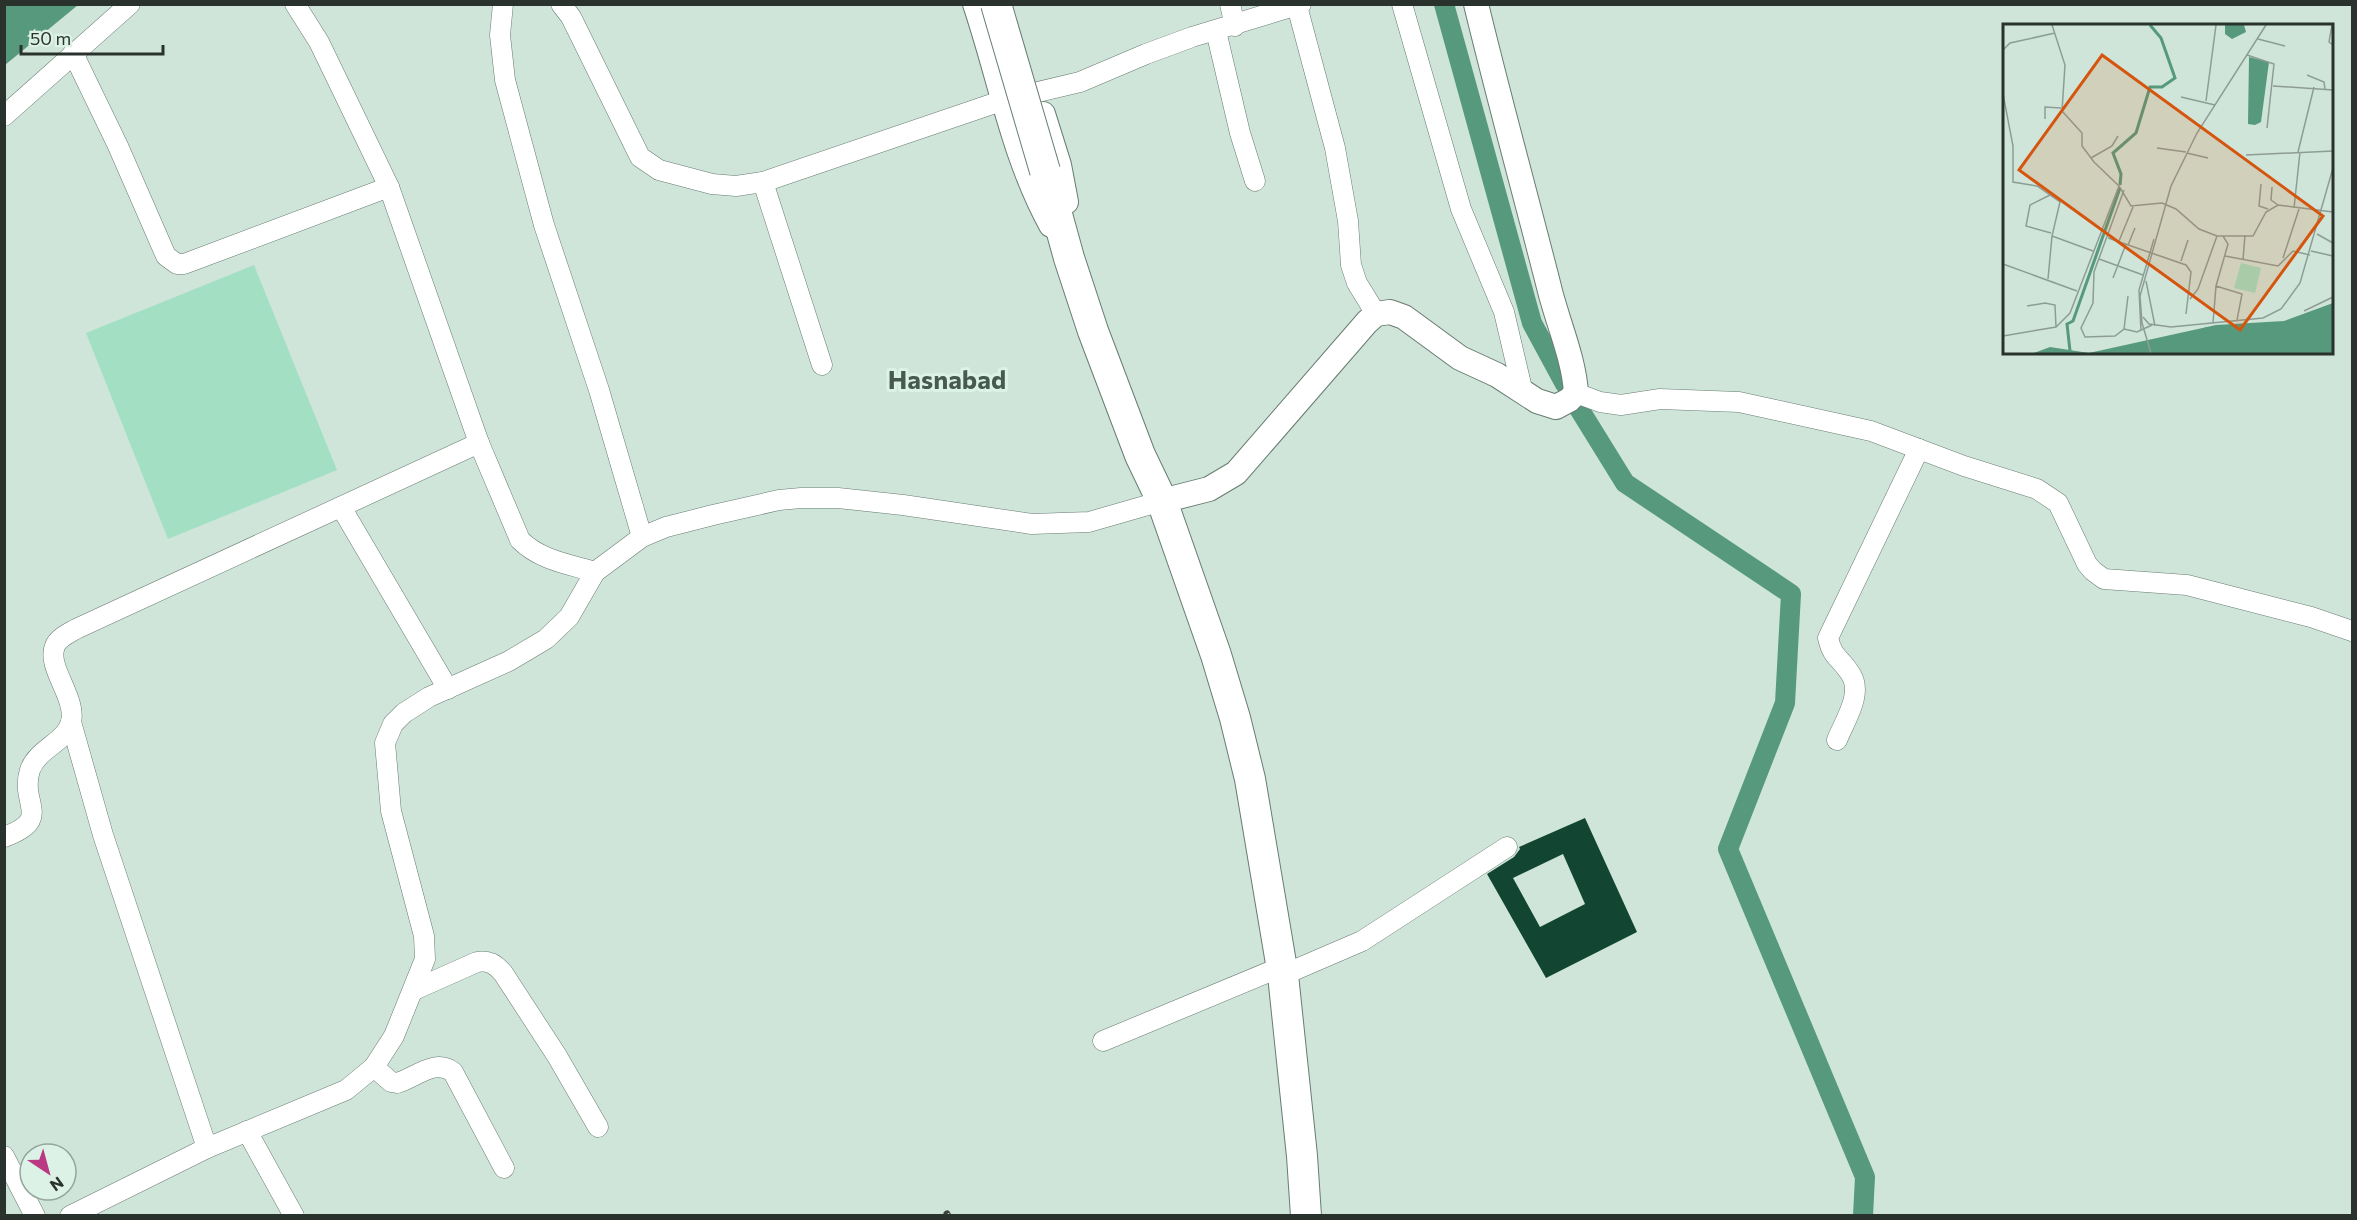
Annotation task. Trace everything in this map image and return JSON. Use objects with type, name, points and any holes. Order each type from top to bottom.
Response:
[{"type":"main road","points":[[996,4],[1069,258],[1120,404],[1140,455],[1162,501],[1216,654],[1235,718],[1250,779],[1282,971],[1306,1215]]},
{"type":"street","points":[[4,116],[130,4]]},
{"type":"street","points":[[295,4],[319,42],[390,187],[479,442],[520,540],[531,551],[552,560],[595,572]]},
{"type":"street","points":[[503,4],[500,35],[505,80],[544,225],[599,390],[642,537]]},
{"type":"street","points":[[561,4],[571,17],[640,157],[659,170],[712,184],[736,186],[763,182],[1004,100],[1080,82],[1146,54],[1299,5],[1335,148],[1348,221],[1351,265],[1357,284],[1376,314]]},
{"type":"street","points":[[975,4],[1028,179],[1069,258]]},
{"type":"street","points":[[1008,4],[1059,165],[1071,232],[1069,258]]},
{"type":"street","points":[[1230,4],[1225,28],[1240,134],[1255,181]]},
{"type":"street","points":[[1401,4],[1461,209],[1504,312],[1523,393]]},
{"type":"street","points":[[70,1215],[207,1148],[346,1090],[374,1067],[394,1036],[422,972],[426,949],[391,811],[385,743],[393,724],[404,713],[429,697],[509,661],[546,639],[569,617],[595,572],[642,537],[666,527],[714,515],[779,500],[801,498],[838,498],[903,505],[1032,524],[1089,522],[1209,489],[1236,472],[1376,314],[1390,312],[1404,317],[1460,358],[1497,375],[1537,401],[1556,407],[1569,400],[1575,393],[1575,380],[1554,308],[1522,178],[1506,127],[1476,4]]},
{"type":"street","points":[[73,53],[118,146],[166,256],[177,264],[184,264],[390,187]]},
{"type":"street","points":[[763,182],[822,365]]},
{"type":"street","points":[[1575,393],[1600,402],[1621,405],[1660,399],[1739,402],[1871,431],[2037,489],[2058,503],[2087,564],[2104,579],[2187,585],[2311,617],[2352,631]]},
{"type":"street","points":[[207,1148],[103,835],[71,722],[71,708],[53,656],[55,646],[61,638],[76,629],[479,442]]},
{"type":"street","points":[[1837,740],[1854,698],[1856,687],[1851,673],[1832,653],[1828,638],[1919,449]]},
{"type":"street","points":[[341,507],[448,689]]},
{"type":"street","points":[[4,837],[23,830],[31,820],[32,810],[27,784],[30,768],[44,750],[64,734],[71,722]]},
{"type":"street","points":[[1103,1041],[1362,941],[1507,847]]},
{"type":"street","points":[[414,990],[477,962],[485,961],[496,965],[544,1034],[598,1127]]},
{"type":"street","points":[[374,1067],[391,1082],[397,1083],[436,1066],[453,1072],[504,1168]]},
{"type":"street","points":[[247,1131],[294,1215]]},
{"type":"street","points":[[4,1156],[35,1215]]},
{"type":"shaded area","points":[[5,4],[78,4],[78,5],[5,65]]},
{"type":"shaded area","points":[[254,265],[337,470],[168,539],[86,333]]},
{"type":"building","points":[[1585,818],[1637,932],[1546,978],[1487,874],[1514,857],[1519,847]],"holes":[[[1563,854],[1585,904],[1540,927],[1513,878]]]},
{"type":"waterway","points":[[1444,4],[1532,323],[1565,384]]},
{"type":"waterway","points":[[1578,407],[1625,483],[1791,594],[1785,703],[1728,849],[1865,1177],[1863,1216]]},
{"type":"district","name":"Hasnabad","points":[[947,380]]}]
